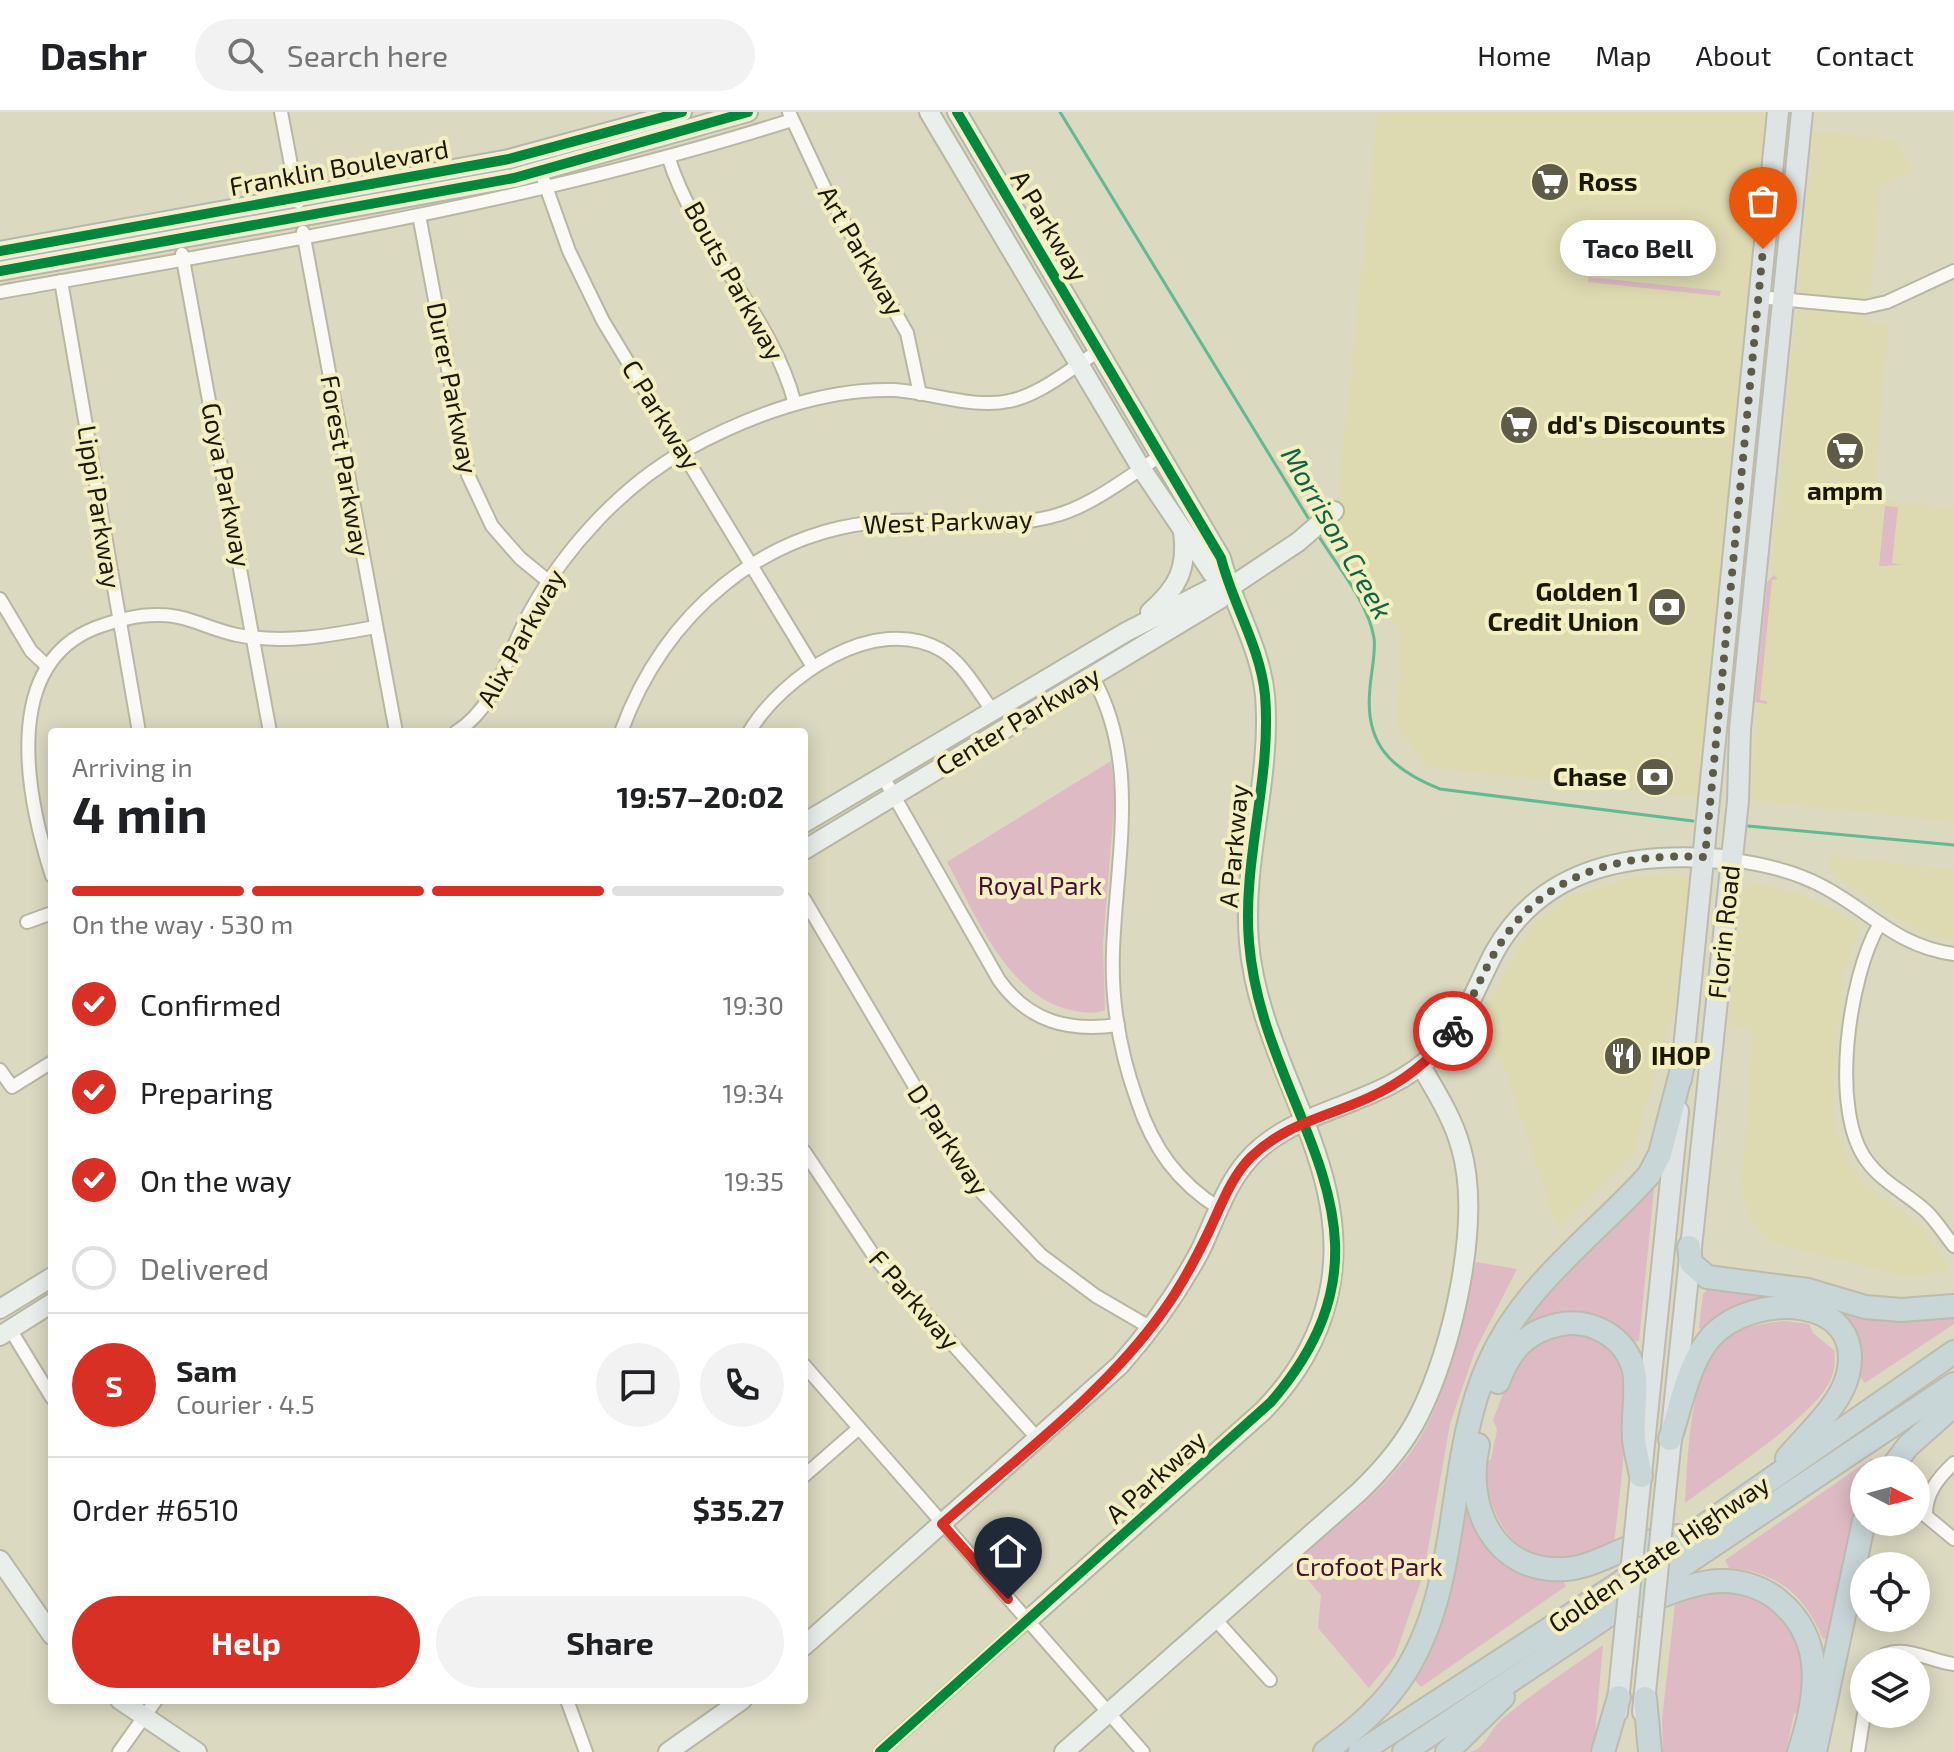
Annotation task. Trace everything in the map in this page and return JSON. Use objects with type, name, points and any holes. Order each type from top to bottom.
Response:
[{"type":"highway","points":[[1325,1752],[1375,1711],[1406,1670],[1420,1644],[1439,1588],[1464,1438],[1488,1364],[1508,1323],[1533,1291],[1649,1175],[1660,1154],[1683,1065]]},
{"type":"highway","points":[[1689,1247],[1691,1263],[1707,1277],[1808,1290],[1865,1307],[1901,1310],[1954,1306]]},
{"type":"highway","points":[[1670,1439],[1697,1358],[1711,1337],[1732,1320],[1774,1306],[1791,1306],[1821,1313],[1844,1335],[1849,1349],[1848,1377],[1839,1395],[1769,1479]]},
{"type":"highway","points":[[1641,1476],[1634,1441],[1633,1370],[1619,1344],[1597,1327],[1572,1321],[1546,1327],[1524,1339],[1507,1358],[1486,1410],[1473,1465],[1473,1491],[1480,1516],[1494,1539],[1526,1561],[1564,1569],[1590,1565],[1636,1545],[1687,1534]]},
{"type":"highway","name":"Golden State Highway","points":[[1360,1752],[1643,1568],[1687,1534],[1954,1352]]},
{"type":"highway","name":"Golden State Highway","points":[[1404,1752],[1954,1384]]},
{"type":"highway","points":[[1900,1456],[1954,1405]]},
{"type":"highway","points":[[1815,1752],[1861,1536]]},
{"type":"highway","points":[[1606,1616],[1694,1586],[1720,1581],[1746,1584],[1771,1594],[1799,1621],[1814,1657],[1815,1683],[1799,1752]]},
{"type":"highway","points":[[1447,1752],[1544,1657]]},
{"type":"highway","points":[[1603,1752],[1619,1697]]},
{"type":"highway","points":[[1645,1698],[1650,1752]]},
{"type":"main road","name":"Florin Road","points":[[1613,1752],[1778,112]]},
{"type":"main road","name":"Florin Road","points":[[1640,1752],[1689,1247],[1732,860],[1741,712],[1802,112]]},
{"type":"street","name":"Forest Parkway","points":[[281,112],[395,728]]},
{"type":"street","name":"Franklin Boulevard","points":[[0,251],[536,151],[682,112]]},
{"type":"street","name":"Franklin Boulevard","points":[[0,271],[179,239],[302,227],[541,170],[748,112]]},
{"type":"street","name":"A Parkway","points":[[929,112],[1141,468],[1212,573],[1229,588]]},
{"type":"street","name":"A Parkway","points":[[957,112],[1221,558],[1229,588],[1255,649],[1265,698],[1265,751],[1250,884],[1252,968],[1263,1012],[1325,1176],[1335,1236],[1328,1297],[1307,1353],[1287,1384],[1263,1411],[1027,1621]]},
{"type":"street","points":[[0,292],[182,259],[302,227],[419,215],[547,189],[669,159],[790,116]]},
{"type":"street","name":"Art Parkway","points":[[790,116],[825,189],[907,333],[920,394]]},
{"type":"street","name":"C Parkway","points":[[536,151],[584,286],[813,667]]},
{"type":"street","name":"Bouts Parkway","points":[[669,159],[709,243],[782,364],[795,404]]},
{"type":"street","name":"Durer Parkway","points":[[419,215],[468,475],[492,526],[520,558],[548,581]]},
{"type":"street","name":"Goya Parkway","points":[[179,239],[269,728]]},
{"type":"street","points":[[1758,297],[1876,305],[1954,271]]},
{"type":"street","name":"Lippi Parkway","points":[[61,281],[138,728]]},
{"type":"street","name":"Alix Parkway","points":[[460,728],[488,702],[517,636],[548,581],[609,508],[684,451],[736,425],[795,404],[866,392],[896,390],[989,403],[1011,401],[1099,351]]},
{"type":"street","name":"West Parkway","points":[[623,728],[640,684],[670,637],[704,599],[752,562],[788,545],[849,526],[896,520],[1001,526],[1054,517],[1162,455]]},
{"type":"street","name":"Center Parkway","points":[[808,848],[1220,599],[1229,588],[1298,542],[1334,511]]},
{"type":"street","points":[[1126,632],[1170,595],[1179,582],[1186,552],[1183,529]]},
{"type":"street","name":"Center Parkway","points":[[808,821],[1126,632],[1212,588],[1229,588]]},
{"type":"street","points":[[0,599],[31,651],[47,666]]},
{"type":"street","points":[[48,859],[29,781],[26,737],[30,705],[47,666],[76,637],[118,620],[152,615],[177,616],[255,638],[313,639],[375,627]]},
{"type":"street","points":[[752,728],[773,699],[813,667],[868,645],[905,641],[928,644],[957,663],[992,710]]},
{"type":"street","points":[[1092,676],[1115,736],[1124,787],[1113,954],[1118,1025],[1130,1081],[1157,1148],[1181,1180],[1220,1209]]},
{"type":"street","points":[[882,775],[999,980],[1015,999],[1034,1015],[1057,1025],[1082,1029],[1118,1025]]},
{"type":"street","points":[[808,1642],[1120,1365],[1151,1328],[1185,1278],[1248,1160],[1270,1140],[1305,1121],[1368,1098],[1421,1066],[1436,1052],[1465,1013],[1509,931],[1552,889],[1586,870],[1624,860],[1705,857],[1732,860],[1801,876],[1844,899],[1879,925],[1910,942],[1954,954]]},
{"type":"street","name":"D Parkway","points":[[808,906],[950,1151],[977,1189],[1015,1231],[1058,1269],[1096,1296],[1151,1328]]},
{"type":"street","points":[[27,922],[48,914]]},
{"type":"street","points":[[1879,925],[1866,950],[1856,984],[1847,1093],[1849,1117],[1859,1149],[1874,1171],[1927,1212],[1954,1246]]},
{"type":"street","points":[[0,1070],[12,1087],[48,1064]]},
{"type":"street","points":[[1064,1752],[1380,1472],[1418,1418],[1431,1389],[1464,1266],[1470,1203],[1462,1149],[1421,1066]]},
{"type":"street","name":"F Parkway","points":[[808,1157],[876,1259],[1038,1439]]},
{"type":"street","points":[[0,1309],[48,1279]]},
{"type":"street","points":[[48,1305],[5,1332],[48,1392]]},
{"type":"street","points":[[808,1370],[1143,1752]]},
{"type":"street","points":[[808,1473],[859,1428]]},
{"type":"street","points":[[1954,1463],[1934,1486],[1926,1502],[1926,1516],[1954,1539]]},
{"type":"street","points":[[0,1560],[48,1629]]},
{"type":"street","points":[[1215,1619],[1270,1680]]},
{"type":"street","points":[[880,1752],[1027,1621]]},
{"type":"street","points":[[1930,1657],[1954,1664]]},
{"type":"street","points":[[125,1704],[197,1752]]},
{"type":"street","points":[[119,1752],[153,1704]]},
{"type":"street","points":[[568,1704],[586,1752]]},
{"type":"street","points":[[668,1752],[736,1704]]},
{"type":"street","points":[[1858,1752],[1862,1728]]},
{"type":"shaded area","points":[[1378,112],[1768,112],[1699,798],[1426,767],[1397,727],[1401,632],[1333,545]]},
{"type":"shaded area","points":[[1814,131],[1894,140],[1913,170],[1879,188],[1878,215],[1863,214],[1878,216],[1867,322],[1889,324],[1874,500],[1954,509],[1954,822],[1750,800]]},
{"type":"shaded area","points":[[1829,856],[1954,869],[1954,941],[1927,935],[1889,914],[1829,870]]},
{"type":"shaded area","points":[[1683,875],[1689,887],[1679,992],[1632,1156],[1557,1229],[1502,1060],[1468,1036],[1533,925],[1566,898],[1630,878]]},
{"type":"shaded area","points":[[1754,882],[1805,896],[1853,919],[1858,927],[1858,936],[1843,972],[1833,1096],[1837,1131],[1851,1166],[1866,1185],[1918,1222],[1950,1269],[1911,1278],[1770,1242],[1748,1216],[1742,1184],[1753,1031],[1729,1026],[1742,893]]},
{"type":"green space","points":[[1588,277],[1721,291],[1720,296],[1588,282]]},
{"type":"green space","points":[[1885,506],[1898,507],[1892,563],[1902,565],[1879,566]]},
{"type":"green space","points":[[1774,575],[1778,579],[1772,580],[1760,700],[1767,701],[1767,704],[1755,702],[1767,582]]},
{"type":"green space","name":"Royal Park","points":[[1111,761],[1115,796],[1103,944],[1105,1010],[1094,1013],[1075,1011],[1051,1003],[1013,973],[983,929],[947,862]]},
{"type":"green space","points":[[1645,1188],[1654,1189],[1639,1341],[1626,1343],[1615,1331],[1526,1329],[1519,1323]]},
{"type":"green space","name":"Crofoot Park","points":[[1476,1262],[1517,1269],[1475,1351],[1450,1424],[1424,1572],[1395,1656],[1369,1688],[1318,1628],[1321,1595],[1293,1563],[1378,1490],[1420,1438],[1440,1397]]},
{"type":"green space","points":[[1710,1287],[1766,1293],[1765,1299],[1706,1331],[1699,1328],[1703,1294]]},
{"type":"green space","points":[[1847,1311],[1954,1313],[1954,1324],[1865,1383],[1858,1374],[1859,1357],[1841,1318]]},
{"type":"green space","points":[[1785,1321],[1809,1324],[1813,1333],[1834,1350],[1834,1368],[1828,1385],[1783,1431],[1685,1503],[1689,1439],[1697,1391],[1713,1351],[1725,1338],[1738,1331]]},
{"type":"green space","points":[[1563,1332],[1587,1336],[1609,1347],[1618,1363],[1625,1412],[1614,1545],[1579,1557],[1557,1559],[1538,1556],[1522,1548],[1509,1536],[1491,1502],[1484,1463],[1491,1459],[1497,1430],[1493,1420],[1513,1367],[1543,1338]]},
{"type":"green space","points":[[1850,1473],[1850,1536],[1831,1639],[1823,1639],[1807,1610],[1787,1588],[1761,1574],[1729,1568],[1725,1560]]},
{"type":"green space","points":[[1461,1508],[1468,1509],[1478,1530],[1562,1579],[1566,1586],[1421,1687],[1413,1678]]},
{"type":"green space","points":[[1739,1589],[1790,1622],[1802,1647],[1803,1708],[1794,1714],[1786,1752],[1663,1752],[1662,1719],[1675,1604],[1699,1592]]},
{"type":"green space","points":[[1603,1645],[1595,1735],[1590,1752],[1470,1752],[1480,1747],[1496,1725],[1512,1711]]},
{"type":"waterway","name":"Morrison Creek","points":[[1060,112],[1310,521]]},
{"type":"waterway","name":"Morrison Creek","points":[[1318,535],[1359,598],[1371,625],[1374,638],[1369,707],[1371,724],[1384,752],[1407,773],[1440,789],[1693,821]]},
{"type":"waterway","name":"Morrison Creek","points":[[1748,826],[1954,845]]},
{"type":"cycle path","points":[[0,251],[509,159],[682,112]]},
{"type":"cycle path","points":[[0,271],[514,178],[748,112]]},
{"type":"cycle path","points":[[880,1752],[1271,1402],[1314,1339],[1333,1281],[1334,1226],[1322,1172],[1260,1005],[1249,942],[1250,880],[1266,726],[1265,695],[1258,660],[1221,558],[957,112]]},
{"type":"way so far","points":[[1453,1031],[1500,944],[1523,914],[1552,889],[1586,870],[1624,860],[1705,857],[1763,249]]},
{"type":"place","name":"Ross","points":[[1550,182]]},
{"type":"place","name":"Taco Bell","points":[[1763,249]]},
{"type":"place","name":"dd's Discounts","points":[[1519,425]]},
{"type":"place","name":"ampm","points":[[1845,451]]},
{"type":"place","name":"Golden 1 Credit Union","points":[[1667,607]]},
{"type":"place","name":"Chase","points":[[1655,777]]},
{"type":"place","name":"IHOP","points":[[1623,1056]]},
{"type":"route","points":[[1008,1599],[942,1524],[1096,1388],[1131,1352],[1185,1278],[1227,1191],[1248,1160],[1270,1140],[1293,1126],[1368,1098],[1401,1080],[1436,1052],[1453,1031]]}]
